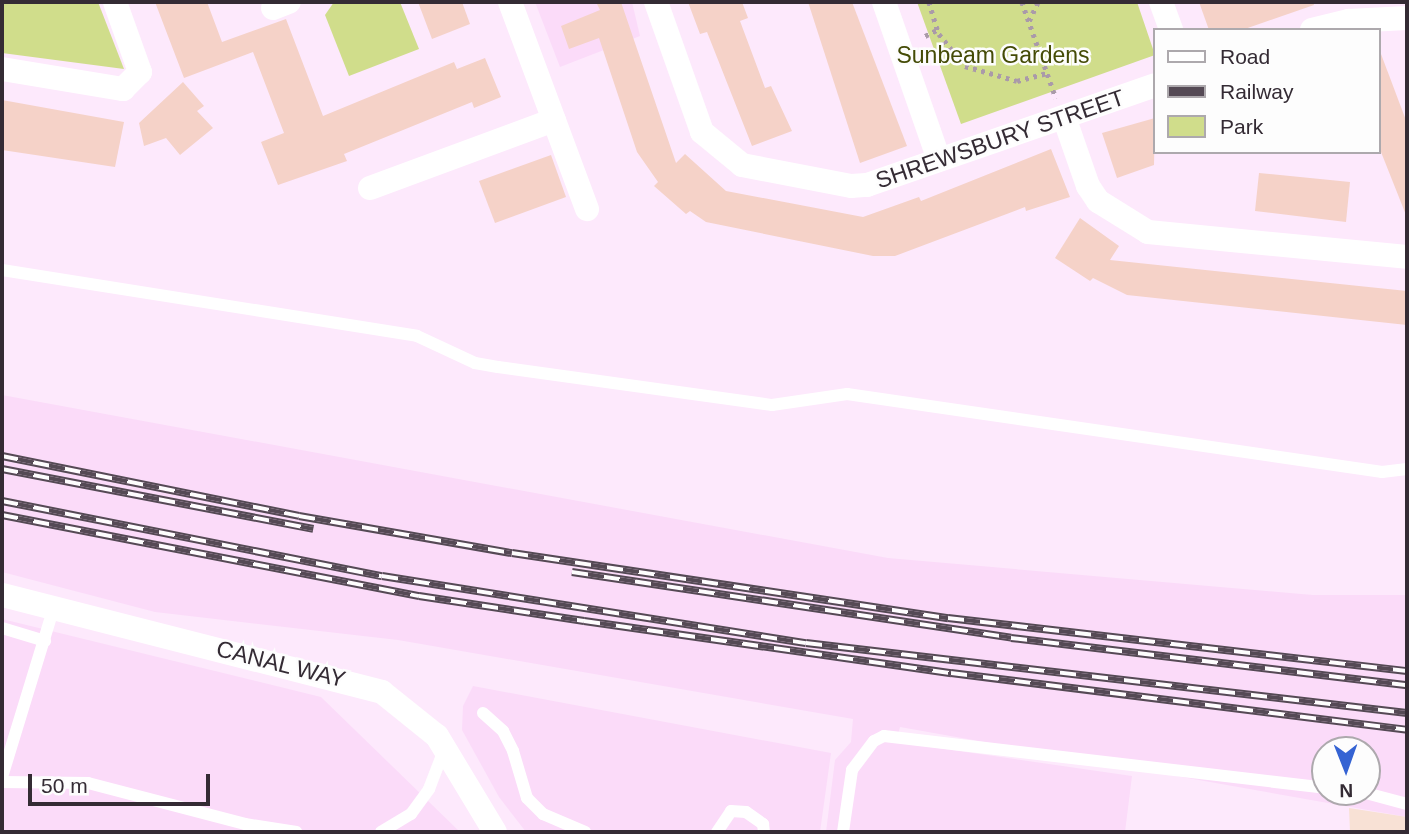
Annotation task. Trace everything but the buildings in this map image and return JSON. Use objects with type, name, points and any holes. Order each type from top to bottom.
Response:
[{"type":"street","points":[[2,69],[123,89],[140,72],[115,2]]},
{"type":"street","points":[[510,2],[587,209]]},
{"type":"street","name":"SHREWSBURY STREET","points":[[656,2],[696,123],[741,165],[851,186],[867,185],[939,160],[1060,108],[1154,85]]},
{"type":"street","points":[[884,2],[939,160]]},
{"type":"street","points":[[1161,2],[1170,28]]},
{"type":"street","points":[[1320,28],[1349,21],[1406,21]]},
{"type":"street","points":[[1060,108],[1088,186],[1098,201],[1148,232],[1407,257]]},
{"type":"street","points":[[370,188],[554,120]]},
{"type":"street","name":"CANAL WAY","points":[[2,595],[363,685],[401,703],[446,747],[495,832]]},
{"type":"lane","points":[[2,270],[417,336],[475,363],[498,367],[772,405],[848,394],[1382,472],[1407,469]]},
{"type":"lane","points":[[54,607],[2,780],[89,783],[245,824],[296,832]]},
{"type":"lane","points":[[2,628],[45,641]]},
{"type":"lane","points":[[483,713],[503,732],[513,751],[527,798],[543,814],[585,832]]},
{"type":"lane","points":[[843,832],[852,770],[874,741],[884,736],[1311,786]]},
{"type":"lane","points":[[381,832],[411,814],[429,789],[446,747]]},
{"type":"lane","points":[[1381,797],[1407,804]]},
{"type":"lane","points":[[717,832],[731,811],[746,811],[763,824],[764,832]]},
{"type":"path","points":[[929,2],[937,30],[965,66],[979,73],[1017,81],[1047,73]]},
{"type":"path","points":[[1022,2],[1060,108]]},
{"type":"path","points":[[1029,22],[1038,2]]},
{"type":"path","points":[[925,36],[937,30]]},
{"type":"shaded area","points":[[535,2],[632,2],[640,36],[560,67]]},
{"type":"shaded area","points":[[2,395],[888,558],[1313,595],[1407,595],[1407,817],[1345,806],[1381,806],[1381,736],[1311,736],[1311,800],[900,727],[896,742],[1132,776],[1125,832],[826,832],[835,760],[851,742],[853,719],[398,640],[155,612],[2,572]]},
{"type":"shaded area","points":[[2,619],[321,697],[460,832],[2,832]]},
{"type":"shaded area","points":[[473,686],[831,753],[820,832],[526,832],[499,797],[462,730],[463,706]]},
{"type":"shaded area","points":[[1349,808],[1407,817],[1407,832],[1350,832]]},
{"type":"green space","points":[[2,2],[98,2],[124,69],[2,53]]},
{"type":"green space","points":[[334,2],[400,2],[419,49],[349,76],[325,15]]},
{"type":"green space","name":"Sunbeam Gardens","points":[[917,2],[1137,2],[1154,55],[961,124]]},
{"type":"railway","points":[[2,456],[299,516],[512,553],[948,618],[1407,671]]},
{"type":"railway","points":[[2,469],[313,529]]},
{"type":"railway","points":[[2,501],[382,576],[806,643],[1407,713]]},
{"type":"railway","points":[[2,515],[419,596],[951,673],[1407,730]]},
{"type":"railway","points":[[572,572],[1011,638],[1407,685]]}]
